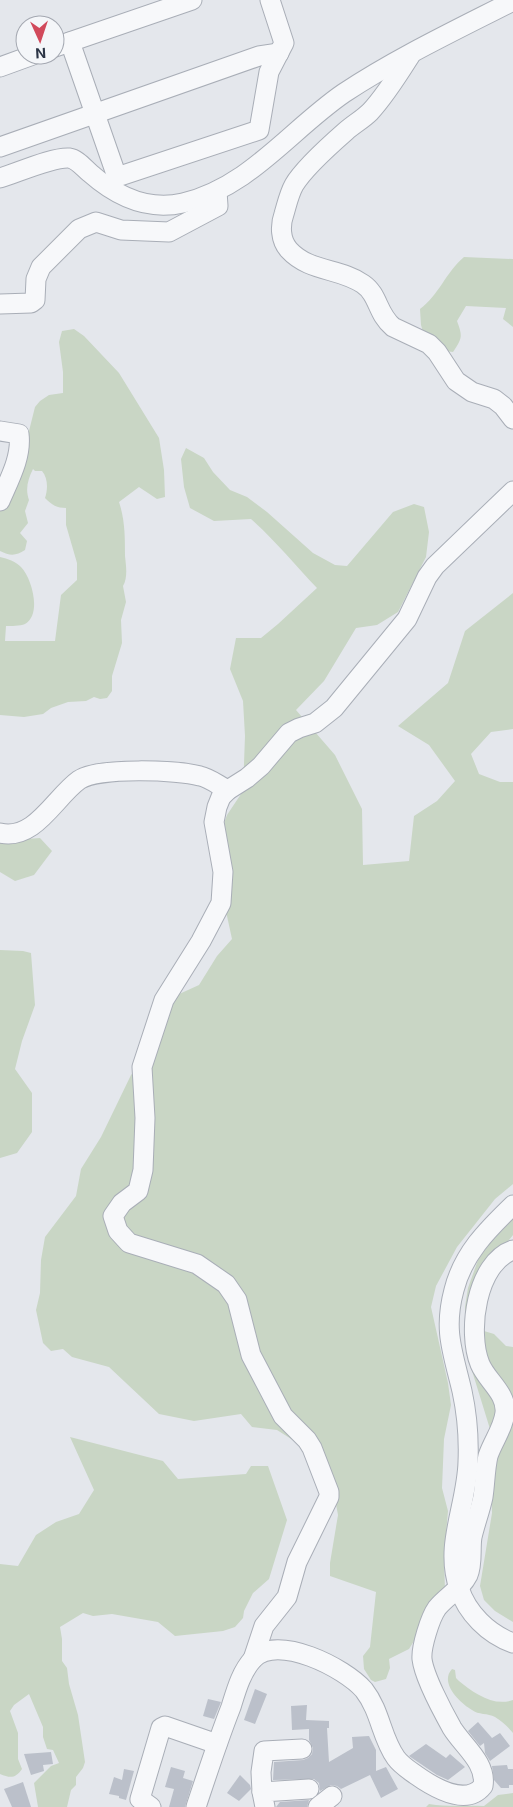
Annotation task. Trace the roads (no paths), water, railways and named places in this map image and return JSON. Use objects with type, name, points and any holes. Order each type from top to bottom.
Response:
[{"type":"street","points":[[65,44],[192,0]]},
{"type":"street","points":[[65,51],[95,114],[117,177],[259,130],[270,72],[284,43],[270,0]]},
{"type":"street","points":[[0,178],[68,158],[74,160],[112,190],[127,198],[143,203],[159,205],[176,204],[216,191],[243,176],[331,103],[365,80],[513,1]]},
{"type":"street","points":[[0,147],[259,56],[279,53]]},
{"type":"street","points":[[412,54],[368,114],[347,130],[300,176],[289,196],[281,222],[283,238],[287,248],[309,265],[350,276],[364,285],[372,294],[382,315],[389,324],[429,344],[437,352],[456,381],[472,392],[494,399],[504,406],[513,420]]},
{"type":"street","points":[[0,66],[15,61]]},
{"type":"street","points":[[0,304],[31,303],[35,300],[36,279],[41,267],[79,230],[96,222],[121,230],[170,232],[218,206],[216,191]]},
{"type":"street","points":[[0,431],[19,434],[20,446],[12,474],[0,501]]},
{"type":"street","points":[[196,1807],[240,1682],[253,1659],[264,1626],[287,1597],[297,1562],[329,1497],[327,1485],[307,1440],[283,1416],[251,1355],[237,1300],[226,1284],[197,1264],[129,1243],[118,1231],[113,1216],[122,1203],[138,1191],[143,1170],[142,1067],[164,1000],[201,941],[221,903],[222,872],[214,822],[221,798],[228,790],[261,766],[288,733],[314,723],[334,708],[399,630],[412,611],[435,566],[513,491]]},
{"type":"street","points":[[0,833],[9,835],[22,832],[41,818],[78,780],[90,774],[114,772],[181,773],[202,776],[228,790]]},
{"type":"street","points":[[513,1205],[481,1236],[468,1256],[457,1279],[451,1306],[450,1344],[462,1390],[468,1435],[468,1472],[453,1549],[458,1588],[476,1618],[492,1632],[513,1643]]},
{"type":"street","points":[[253,1659],[264,1651],[284,1650],[336,1668],[357,1683],[373,1702],[389,1744],[401,1764],[438,1790],[455,1796],[473,1795],[479,1792],[483,1786],[481,1768],[457,1735],[443,1711],[425,1670],[422,1658],[423,1647],[434,1613],[458,1588],[469,1572],[472,1538],[483,1498],[487,1459],[505,1413],[503,1398],[486,1375],[477,1354],[474,1326],[477,1301],[482,1284],[505,1253],[513,1250]]},
{"type":"street","points":[[145,1803],[161,1728],[165,1726],[217,1744]]},
{"type":"street","points":[[302,1749],[264,1752],[261,1772],[264,1799],[309,1789]]}]
